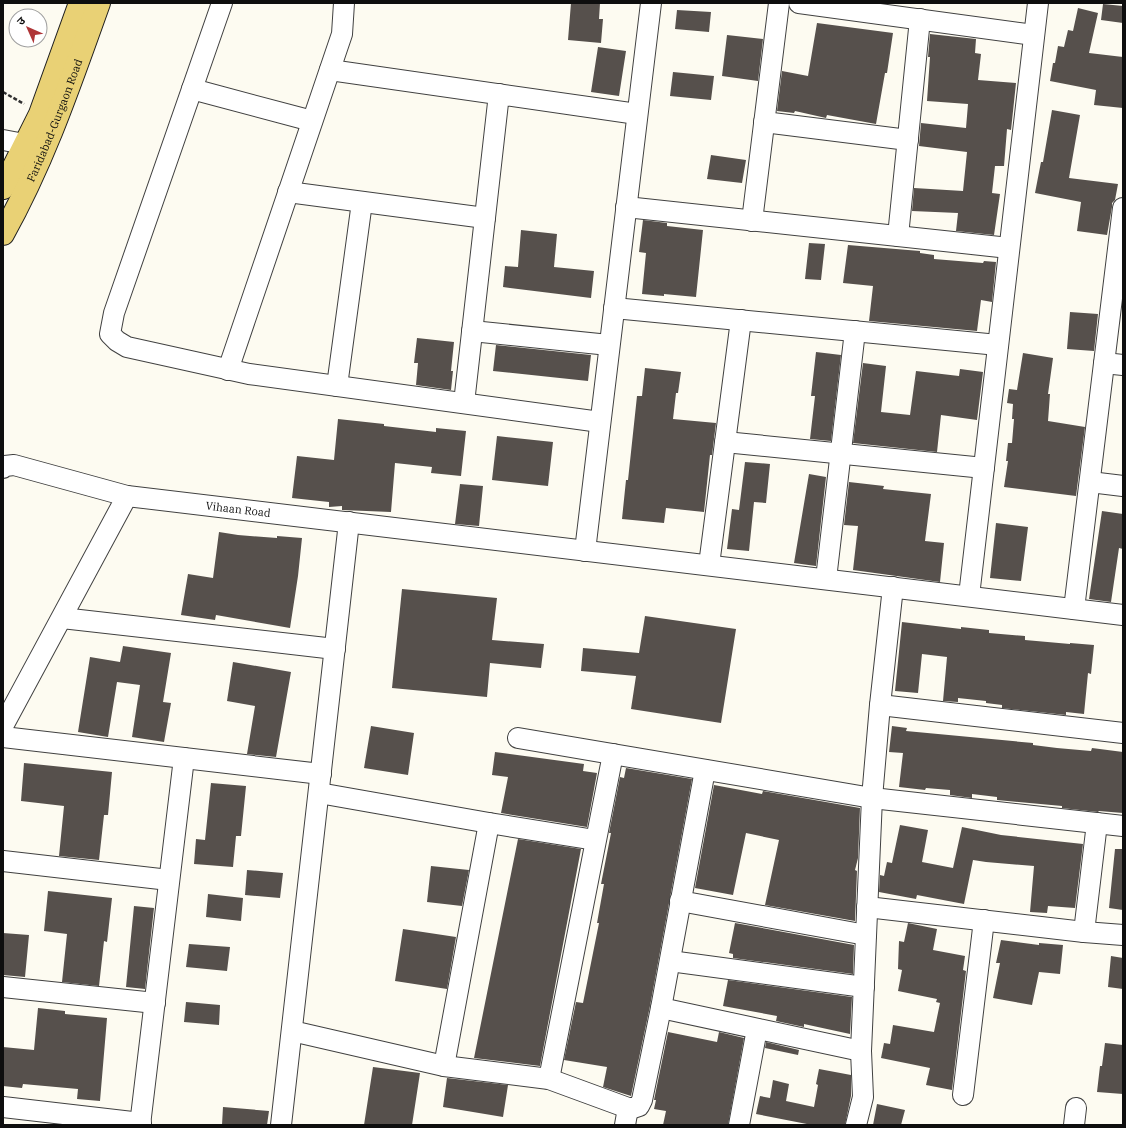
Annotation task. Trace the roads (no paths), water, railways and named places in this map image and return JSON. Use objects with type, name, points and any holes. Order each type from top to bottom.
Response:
[{"type":"main road","name":"Faridabad-Gurgaon Road","points":[[3,234],[18,207],[34,146],[40,114],[80,3]]},
{"type":"main road","name":"Faridabad-Gurgaon Road","points":[[3,188],[34,146],[67,91],[99,3]]},
{"type":"street","points":[[222,3],[114,313],[110,334],[117,341],[127,347],[249,374],[600,422]]},
{"type":"street","points":[[228,370],[342,34],[344,3]]},
{"type":"street","points":[[584,551],[651,3]]},
{"type":"street","points":[[752,221],[779,3]]},
{"type":"street","points":[[799,3],[1034,35]]},
{"type":"street","points":[[969,596],[1038,3]]},
{"type":"street","points":[[898,236],[920,19]]},
{"type":"street","points":[[330,70],[637,114]]},
{"type":"street","points":[[192,89],[312,121]]},
{"type":"street","points":[[464,403],[499,94]]},
{"type":"street","points":[[764,122],[908,140]]},
{"type":"street","points":[[3,140],[34,146]]},
{"type":"street","points":[[288,192],[485,218]]},
{"type":"street","points":[[337,386],[362,202]]},
{"type":"street","points":[[626,207],[1009,248]]},
{"type":"street","points":[[1074,609],[1090,482],[1114,364],[1123,208]]},
{"type":"street","points":[[614,308],[998,345]]},
{"type":"street","points":[[709,565],[741,320]]},
{"type":"street","points":[[472,331],[609,344]]},
{"type":"street","points":[[826,579],[855,331]]},
{"type":"street","points":[[725,442],[984,468]]},
{"type":"street","name":"Vihaan Road","points":[[3,468],[5,466],[14,465],[127,496],[1123,615]]},
{"type":"street","points":[[1090,482],[1123,486]]},
{"type":"street","points":[[3,726],[127,496]]},
{"type":"street","points":[[281,1125],[349,522]]},
{"type":"street","points":[[856,1125],[863,1097],[862,1050],[872,798],[880,705],[894,587]]},
{"type":"street","points":[[62,618],[335,649]]},
{"type":"street","points":[[880,705],[1123,732]]},
{"type":"street","points":[[3,737],[184,758],[320,784],[489,823],[595,840]]},
{"type":"street","points":[[518,738],[872,798],[1123,826]]},
{"type":"street","points":[[549,1079],[612,754]]},
{"type":"street","points":[[3,1107],[141,1124],[184,758]]},
{"type":"street","points":[[292,1031],[444,1066],[549,1079],[626,1117],[634,1108],[639,1106],[642,1100],[670,961],[705,770]]},
{"type":"street","points":[[444,1066],[489,823]]},
{"type":"street","points":[[1084,932],[1097,823]]},
{"type":"street","points":[[3,861],[169,880]]},
{"type":"street","points":[[680,901],[866,935]]},
{"type":"street","points":[[867,907],[1084,932],[1123,935]]},
{"type":"street","points":[[963,1095],[984,920]]},
{"type":"street","points":[[670,961],[864,987]]},
{"type":"street","points":[[3,987],[155,1003]]},
{"type":"street","points":[[661,1008],[862,1050]]},
{"type":"street","points":[[738,1125],[757,1029]]}]
